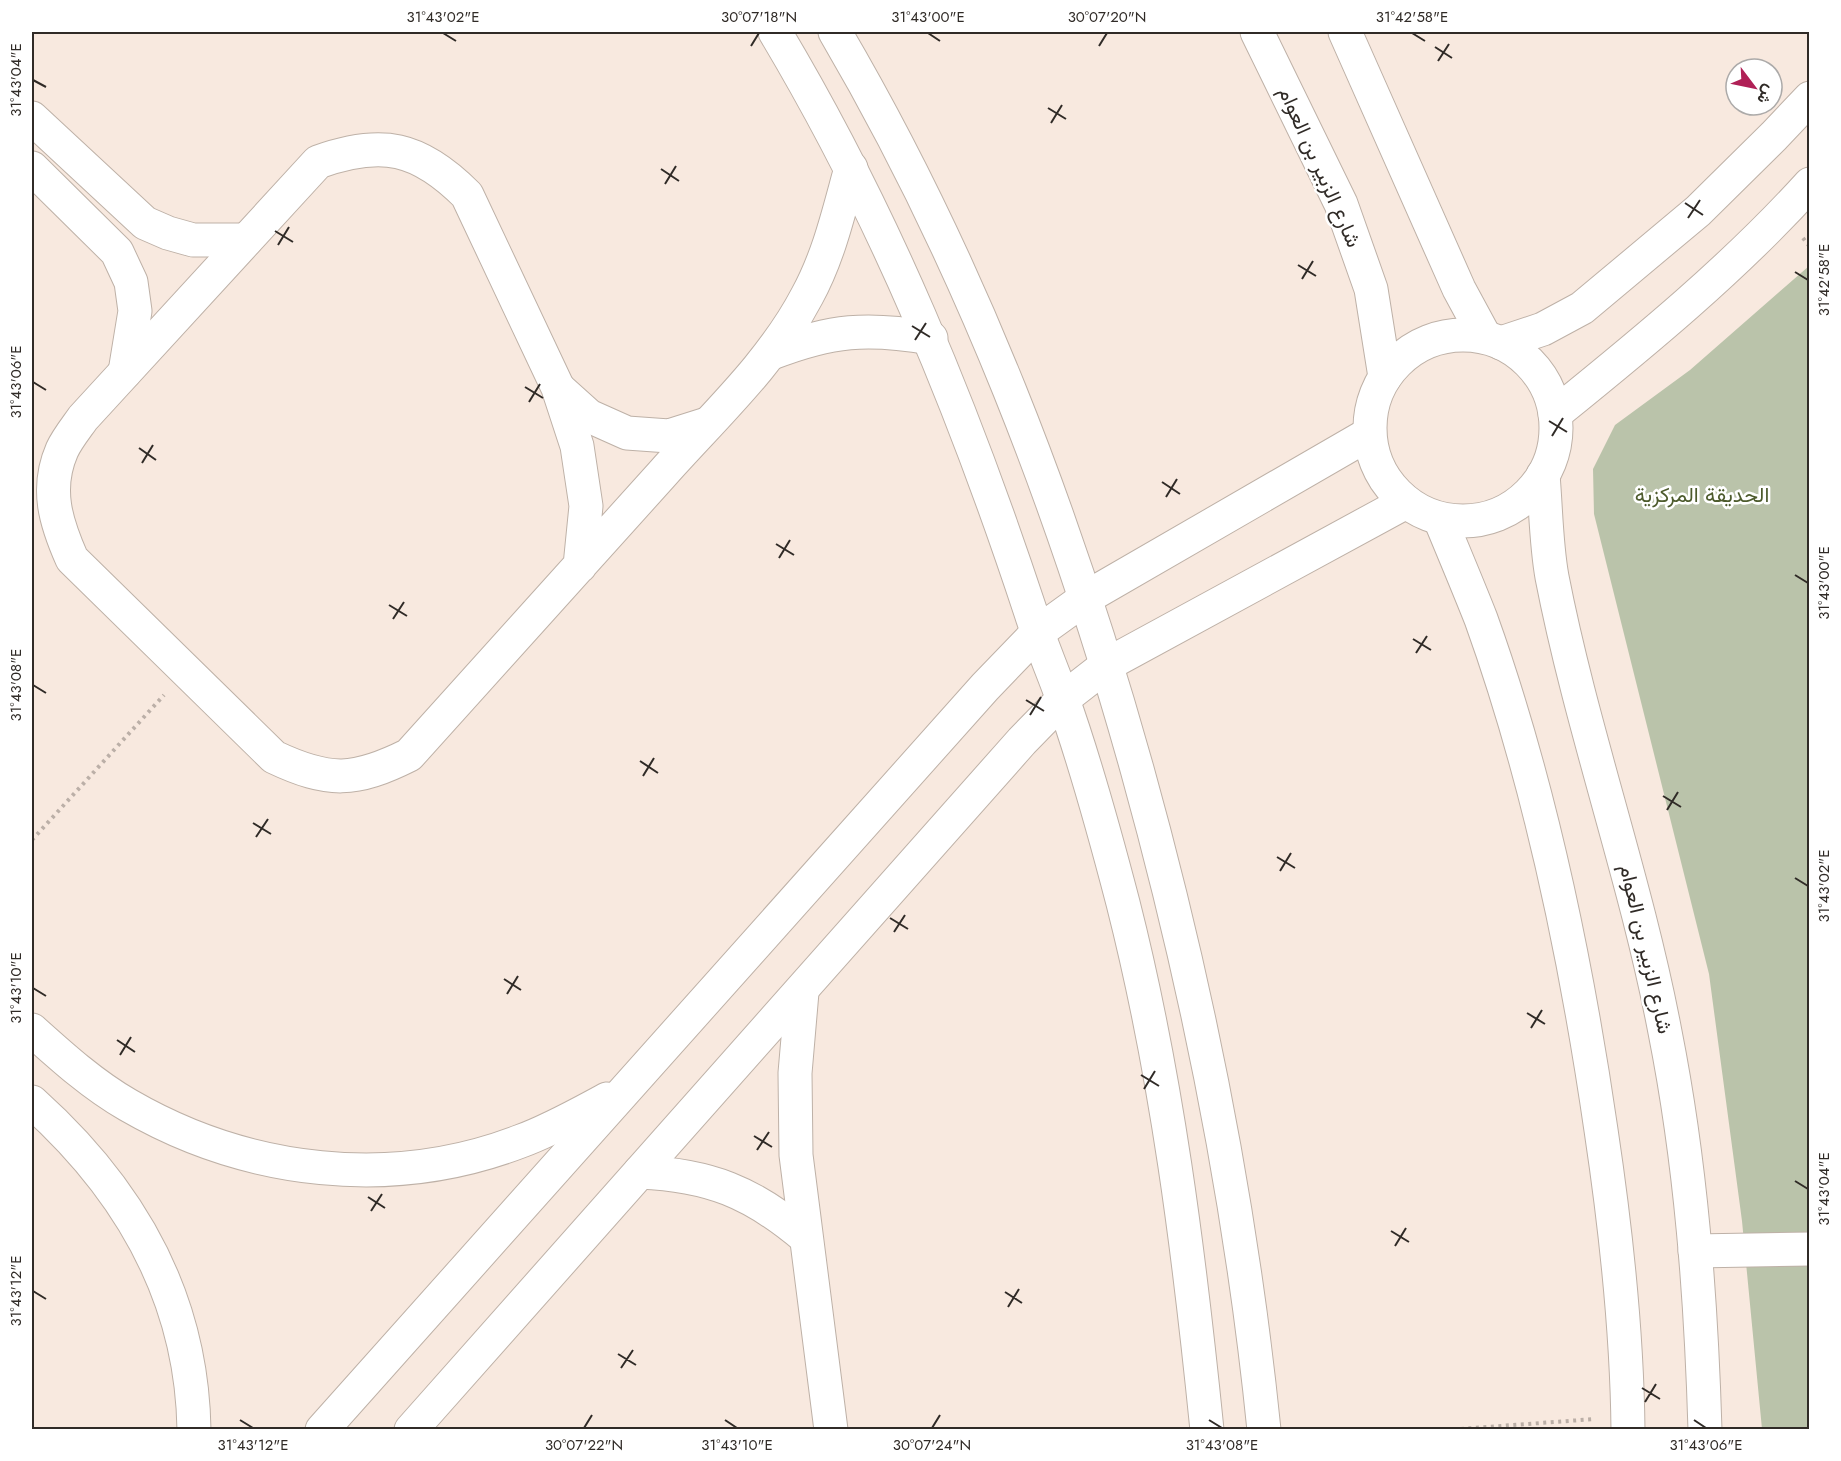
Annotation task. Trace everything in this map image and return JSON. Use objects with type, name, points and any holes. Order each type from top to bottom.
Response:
[{"type":"street","points":[[775,32],[851,168],[931,338],[988,483],[1037,633],[1063,699],[1095,801],[1147,1008],[1184,1219],[1207,1430]]},
{"type":"street","points":[[835,32],[904,159],[956,266],[1017,408],[1087,597],[1108,664],[1163,864],[1217,1106],[1238,1214],[1264,1430]]},
{"type":"street","name":"شارع الزبير بن العوام","points":[[1257,32],[1341,204],[1371,289],[1385,377]]},
{"type":"street","points":[[1345,32],[1459,290],[1493,340],[1521,356],[1537,372],[1549,392],[1555,414],[1556,436],[1552,456],[1543,475],[1524,498],[1499,514],[1470,522],[1440,519],[1406,502],[1380,472],[1369,434],[1376,395],[1385,377],[1404,356],[1429,341],[1456,335],[1493,340],[1544,329],[1582,308],[1698,211],[1809,98]]},
{"type":"street","points":[[32,118],[145,223],[168,233],[194,240],[246,240]]},
{"type":"street","points":[[580,566],[586,506],[577,447],[558,388],[467,195],[444,172],[415,156],[382,148],[349,151],[318,162],[83,418],[62,450],[53,487],[57,525],[72,559],[274,757],[306,772],[341,777],[377,771],[409,755],[580,566],[707,424],[772,353],[807,296],[833,234],[851,168]]},
{"type":"street","points":[[76,159],[41,178],[117,252],[131,282],[135,311],[124,372]]},
{"type":"street","points":[[1555,414],[1674,317],[1785,211],[1809,184]]},
{"type":"street","points":[[772,353],[810,338],[850,331],[891,331],[931,338]]},
{"type":"street","points":[[558,388],[589,416],[627,433],[669,436],[707,424]]},
{"type":"street","points":[[322,1430],[985,687],[1037,633],[1087,597],[1369,434]]},
{"type":"street","name":"شارع الزبير بن العوام","points":[[1543,475],[1552,575],[1578,688],[1628,870],[1665,1032],[1688,1175],[1702,1319],[1705,1430]]},
{"type":"street","points":[[411,1430],[802,992],[1022,741],[1063,699],[1108,664],[1406,502]]},
{"type":"street","points":[[1440,519],[1481,620],[1515,728],[1545,839],[1571,951],[1592,1063],[1608,1176],[1623,1301],[1628,1423]]},
{"type":"street","points":[[802,992],[795,1073],[796,1155],[831,1430]]},
{"type":"street","points":[[32,1030],[79,1071],[127,1104],[178,1132],[245,1155],[291,1165],[349,1171],[407,1168],[465,1158],[521,1141],[627,1088]]},
{"type":"street","points":[[32,1102],[93,1165],[123,1202],[153,1254],[175,1310],[186,1356],[194,1430]]},
{"type":"street","points":[[640,1172],[676,1174],[729,1188],[777,1213],[805,1237]]},
{"type":"street","points":[[1695,1251],[1809,1249]]},
{"type":"path","points":[[32,840],[186,670]]},
{"type":"path","points":[[1446,1430],[1628,1423]]},
{"type":"green space","name":"الحديقة المركزية","points":[[1809,266],[1809,1429],[1762,1429],[1742,1221],[1709,974],[1594,514],[1593,469],[1615,425],[1690,370]]}]
